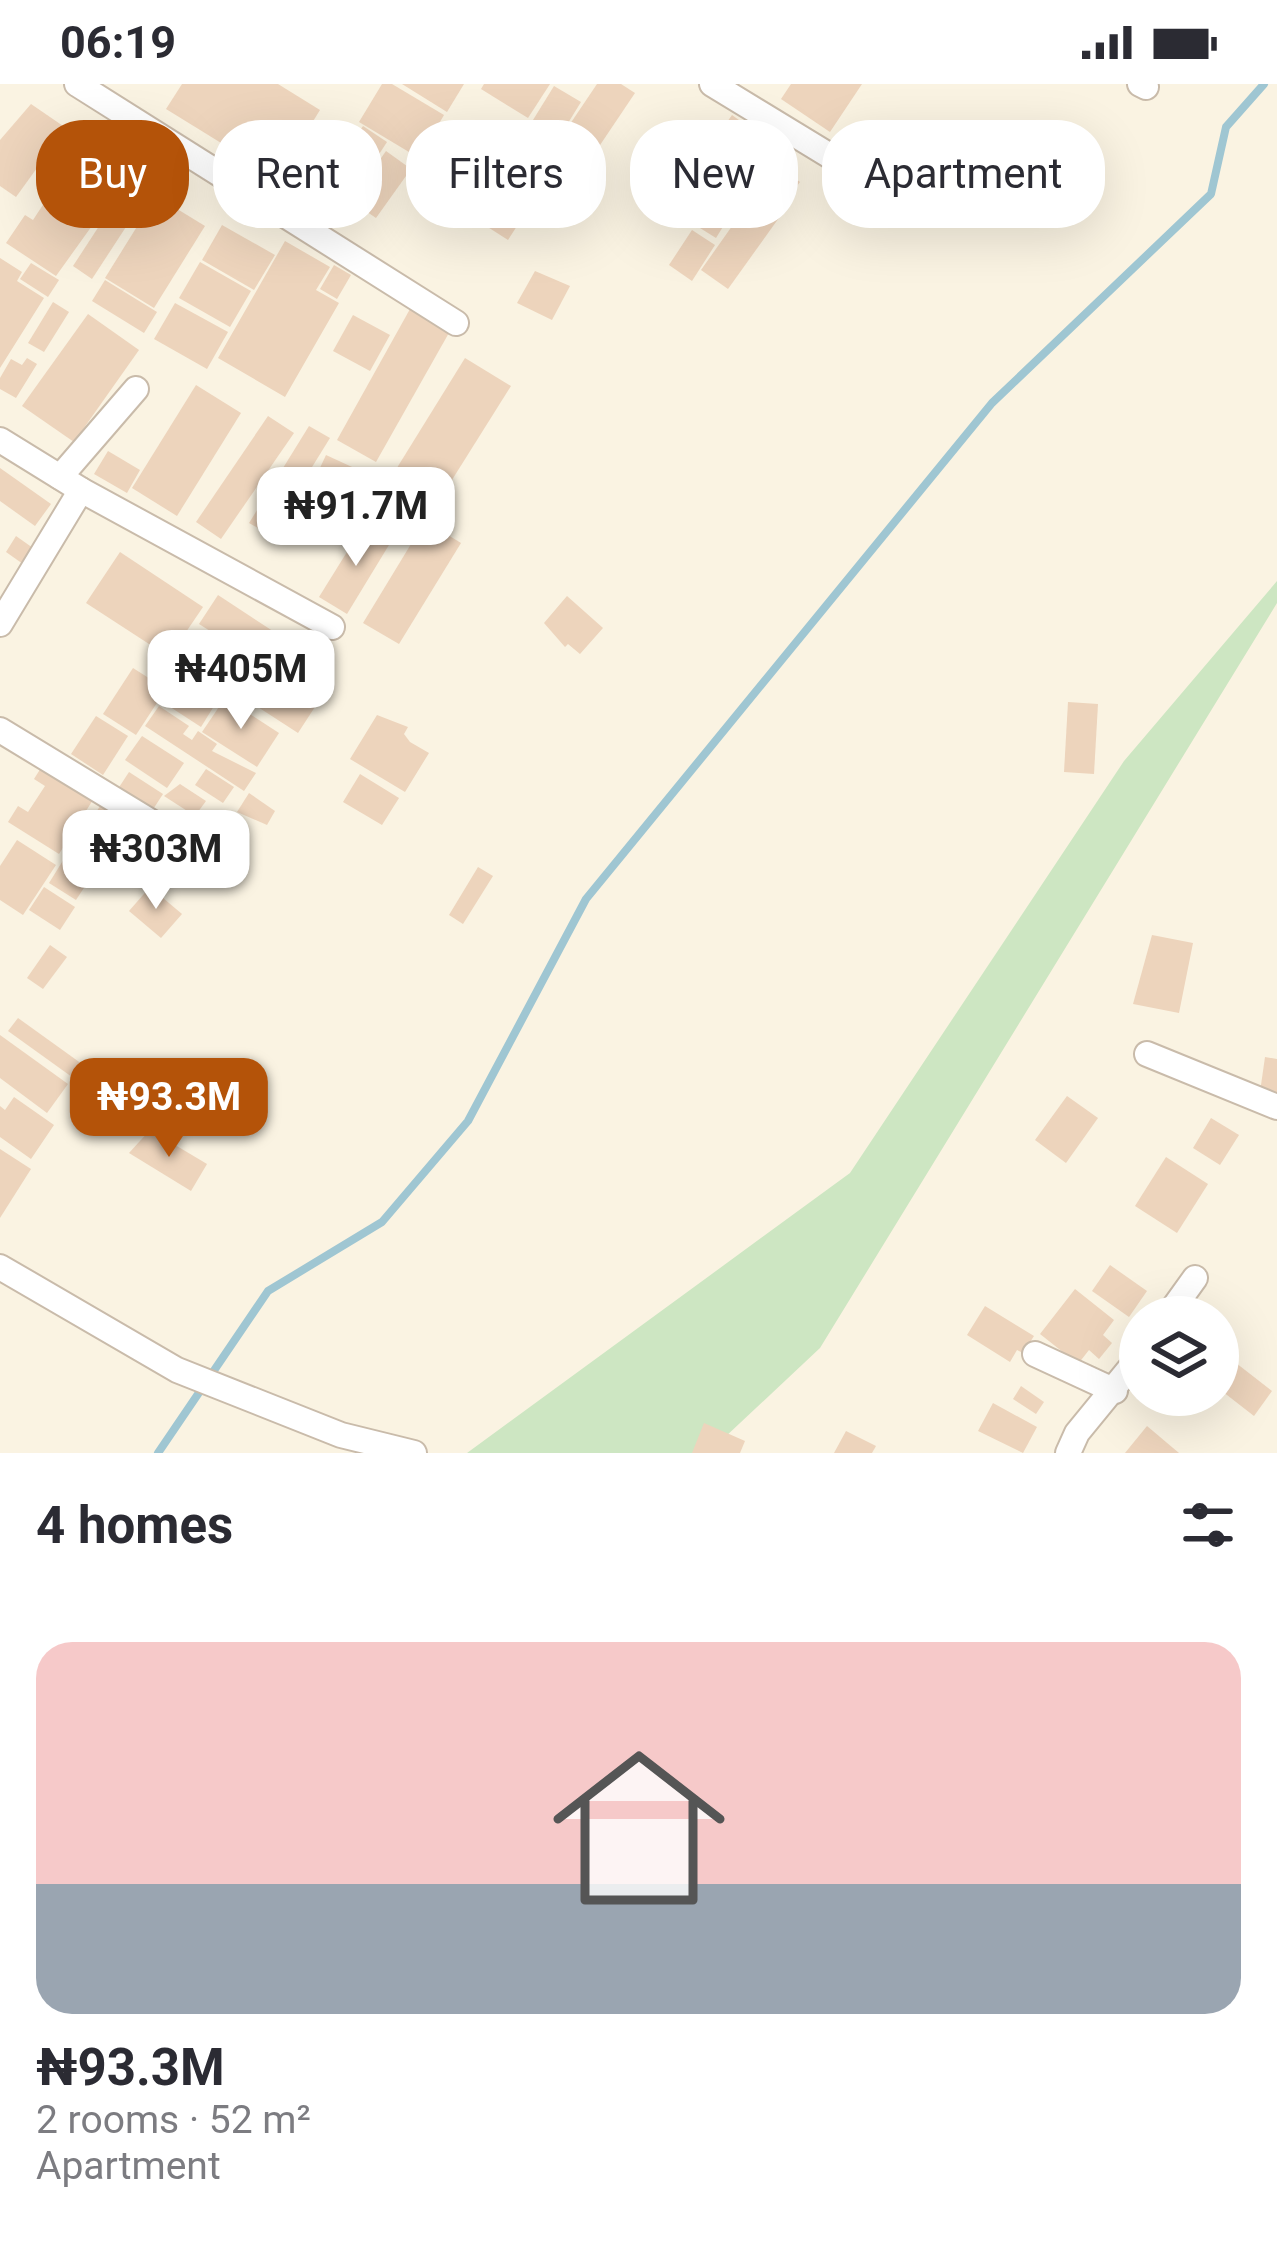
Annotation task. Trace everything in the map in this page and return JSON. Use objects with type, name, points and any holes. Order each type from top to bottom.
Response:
[{"type":"street","points":[[77,84],[456,323]]},
{"type":"street","points":[[712,84],[822,151]]},
{"type":"street","points":[[0,624],[71,484],[136,389]]},
{"type":"street","points":[[0,440],[332,627]]},
{"type":"street","points":[[0,730],[194,848]]},
{"type":"street","points":[[1147,1054],[1277,1107]]},
{"type":"street","points":[[0,1267],[177,1370],[341,1435],[415,1453]]},
{"type":"street","points":[[1183,1296],[1195,1278]]},
{"type":"street","points":[[1035,1354],[1115,1391]]},
{"type":"street","points":[[1068,1453],[1077,1433],[1119,1385]]},
{"type":"green space","points":[[1277,581],[1277,603],[820,1348],[708,1453],[467,1453],[850,1173],[1124,761]]},
{"type":"building","points":[[182,84],[278,84],[320,110],[314,120],[213,120],[213,138],[166,109]]},
{"type":"building","points":[[382,84],[392,84],[444,115],[441,120],[406,120],[406,150],[382,136],[382,120],[360,120]]},
{"type":"building","points":[[402,84],[464,84],[447,112]]},
{"type":"building","points":[[484,84],[550,84],[528,118],[481,89]]},
{"type":"building","points":[[597,84],[621,84],[635,93],[606,136],[606,120],[573,120]]},
{"type":"building","points":[[791,84],[862,84],[838,120],[822,120],[822,127],[781,99]]},
{"type":"building","points":[[554,86],[581,102],[570,120],[533,120]]},
{"type":"building","points":[[31,104],[54,120],[36,120],[36,169],[16,197],[0,186],[0,140]]},
{"type":"building","points":[[386,151],[406,165],[406,176],[382,210],[382,157]]},
{"type":"building","points":[[25,215],[33,220],[36,215],[36,228],[90,228],[56,276],[6,243]]},
{"type":"building","points":[[189,216],[205,226],[154,308],[105,278],[136,228],[189,228]]},
{"type":"building","points":[[98,228],[125,228],[92,279],[73,266]]},
{"type":"building","points":[[220,228],[275,255],[254,290],[202,260]]},
{"type":"building","points":[[489,228],[516,228],[508,240]]},
{"type":"building","points":[[700,228],[722,228],[716,238]]},
{"type":"building","points":[[731,228],[772,228],[728,289],[701,270]]},
{"type":"building","points":[[692,230],[715,245],[692,281],[669,265]]},
{"type":"building","points":[[285,241],[330,267],[316,290],[339,303],[285,397],[218,358]]},
{"type":"building","points":[[0,258],[22,272],[17,281],[44,298],[0,368]]},
{"type":"building","points":[[200,262],[251,291],[230,327],[179,298]]},
{"type":"building","points":[[31,263],[59,280],[48,297],[20,279]]},
{"type":"building","points":[[334,265],[351,275],[337,299],[320,289]]},
{"type":"building","points":[[535,271],[570,286],[552,320],[517,303]]},
{"type":"building","points":[[105,280],[157,312],[144,333],[92,301]]},
{"type":"building","points":[[53,302],[69,312],[44,352],[28,343]]},
{"type":"building","points":[[175,303],[228,332],[207,369],[154,339]]},
{"type":"building","points":[[410,309],[450,331],[376,462],[337,440]]},
{"type":"building","points":[[88,314],[139,350],[74,442],[22,406]]},
{"type":"building","points":[[353,315],[390,335],[370,371],[333,351]]},
{"type":"building","points":[[27,358],[37,364],[16,398],[0,389],[0,378],[11,359],[22,365]]},
{"type":"building","points":[[465,358],[511,386],[440,499],[395,471]]},
{"type":"building","points":[[196,385],[241,413],[177,516],[132,488]]},
{"type":"building","points":[[268,416],[294,433],[221,539],[196,522]]},
{"type":"building","points":[[309,426],[330,438],[270,535],[249,523]]},
{"type":"building","points":[[108,451],[140,470],[127,493],[94,474]]},
{"type":"building","points":[[326,455],[376,478],[361,510],[311,487]]},
{"type":"building","points":[[0,468],[51,504],[35,526],[0,501]]},
{"type":"building","points":[[425,521],[461,543],[399,644],[363,623]]},
{"type":"building","points":[[365,523],[392,540],[347,614],[319,597]]},
{"type":"building","points":[[16,536],[33,548],[23,564],[6,552]]},
{"type":"building","points":[[120,552],[203,607],[169,657],[86,603]]},
{"type":"building","points":[[218,595],[282,637],[264,665],[199,624]]},
{"type":"building","points":[[567,596],[603,628],[580,654],[568,644],[565,647],[544,623]]},
{"type":"building","points":[[205,634],[234,648],[231,652],[251,660],[249,664],[258,670],[238,700],[224,691],[221,695],[185,665]]},
{"type":"building","points":[[266,666],[296,685],[300,677],[324,693],[298,733],[244,698]]},
{"type":"building","points":[[133,668],[166,689],[136,735],[103,714]]},
{"type":"building","points":[[179,672],[219,698],[201,727],[161,701]]},
{"type":"building","points":[[225,698],[279,733],[257,767],[202,732]]},
{"type":"building","points":[[1068,702],[1098,704],[1094,774],[1064,772]]},
{"type":"building","points":[[159,706],[189,726],[183,734],[192,740],[198,731],[217,744],[212,751],[256,773],[244,791],[145,726]]},
{"type":"building","points":[[377,715],[408,727],[404,734],[410,742],[429,753],[405,792],[350,759]]},
{"type":"building","points":[[96,716],[128,736],[103,775],[71,754]]},
{"type":"building","points":[[142,736],[184,763],[167,788],[125,760]]},
{"type":"building","points":[[44,763],[96,795],[59,854],[8,822],[18,806],[28,812],[45,786],[34,779]]},
{"type":"building","points":[[206,769],[234,787],[223,803],[195,785]]},
{"type":"building","points":[[129,772],[163,794],[148,817],[114,795]]},
{"type":"building","points":[[360,774],[399,798],[382,825],[343,802]]},
{"type":"building","points":[[180,784],[206,801],[195,816],[164,796]]},
{"type":"building","points":[[249,793],[275,811],[267,825],[237,812]]},
{"type":"building","points":[[103,802],[195,864],[178,888],[87,825]]},
{"type":"building","points":[[222,810],[248,833],[238,849],[205,828],[215,812]]},
{"type":"building","points":[[82,830],[110,848],[76,900],[49,883]]},
{"type":"building","points":[[17,840],[56,865],[23,915],[0,900],[0,866]]},
{"type":"building","points":[[478,867],[493,876],[463,924],[449,915]]},
{"type":"building","points":[[44,887],[75,907],[60,930],[29,910]]},
{"type":"building","points":[[150,887],[182,914],[161,938],[129,911]]},
{"type":"building","points":[[1152,935],[1193,943],[1179,1013],[1133,1004]]},
{"type":"building","points":[[50,945],[67,957],[43,989],[27,978]]},
{"type":"building","points":[[18,1018],[82,1064],[72,1077],[8,1031]]},
{"type":"building","points":[[0,1035],[68,1084],[47,1113],[0,1078]]},
{"type":"building","points":[[1265,1057],[1277,1059],[1277,1094],[1260,1092]]},
{"type":"building","points":[[1067,1096],[1098,1118],[1066,1163],[1035,1140]]},
{"type":"building","points":[[14,1097],[54,1125],[31,1159],[0,1137],[0,1106],[5,1110]]},
{"type":"building","points":[[1211,1118],[1239,1135],[1220,1165],[1193,1148]]},
{"type":"building","points":[[150,1130],[207,1164],[191,1191],[129,1153]]},
{"type":"building","points":[[0,1149],[31,1169],[0,1218]]},
{"type":"building","points":[[1166,1157],[1208,1184],[1177,1233],[1135,1206]]},
{"type":"building","points":[[1110,1265],[1147,1291],[1144,1296],[1119,1296],[1119,1310],[1092,1291]]},
{"type":"building","points":[[1075,1289],[1114,1320],[1103,1335],[1112,1343],[1099,1359],[1089,1350],[1078,1364],[1040,1334]]},
{"type":"building","points":[[985,1306],[1034,1336],[1010,1362],[967,1335]]},
{"type":"building","points":[[1239,1365],[1272,1391],[1254,1416],[1239,1404]]},
{"type":"building","points":[[1021,1386],[1044,1402],[1036,1414],[1013,1399]]},
{"type":"building","points":[[993,1403],[1037,1427],[1023,1453],[978,1431]]},
{"type":"building","points":[[704,1423],[745,1441],[740,1453],[692,1453]]},
{"type":"building","points":[[1147,1426],[1179,1453],[1125,1453]]},
{"type":"building","points":[[846,1431],[876,1446],[872,1453],[834,1453]]},
{"type":"waterway","points":[[158,1453],[268,1291],[382,1222],[468,1121],[586,899],[992,403],[1211,194],[1226,127],[1264,84]]}]
